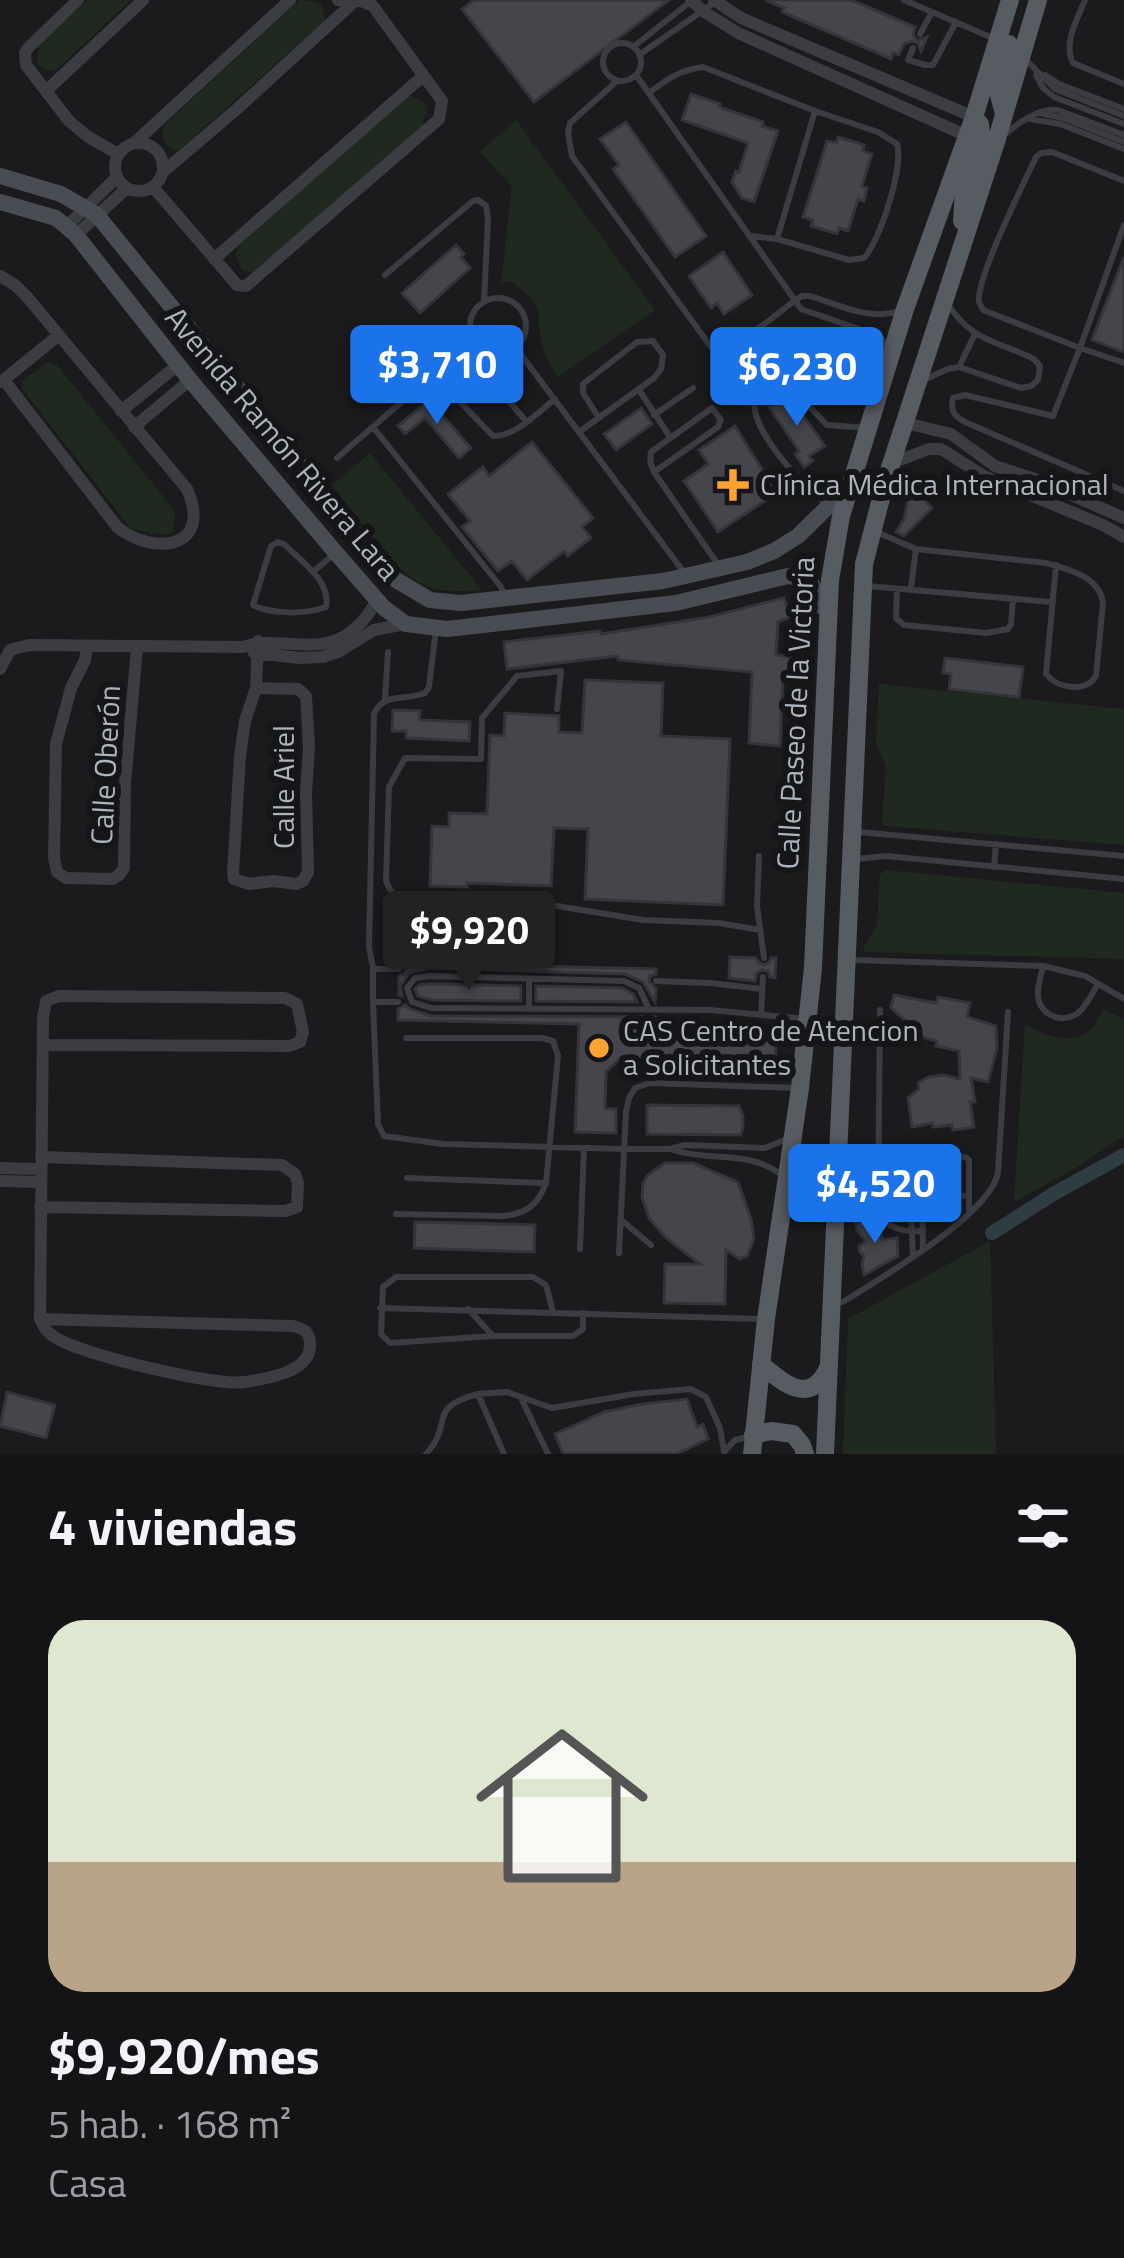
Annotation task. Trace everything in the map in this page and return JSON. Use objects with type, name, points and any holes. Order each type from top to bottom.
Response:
[{"type":"main road","name":"Calle Paseo de la Victoria","points":[[752,1445],[808,1019],[835,511],[851,484],[1010,0]]},
{"type":"main road","points":[[1004,115],[998,91],[1021,0]]},
{"type":"main road","name":"Calle Paseo de la Victoria","points":[[825,1454],[864,564],[944,300],[1026,61],[1038,0]]},
{"type":"main road","points":[[964,238],[964,193],[981,133],[974,116]]},
{"type":"main road","points":[[761,1364],[787,1386],[800,1390],[813,1387],[829,1366]]},
{"type":"main road","points":[[752,1445],[771,1431],[793,1434],[805,1454]]},
{"type":"street","points":[[78,0],[25,52],[26,65],[69,121],[118,154]]},
{"type":"street","points":[[46,91],[143,0]]},
{"type":"street","points":[[290,0],[118,154],[114,166],[122,183],[140,191],[153,187],[163,172],[356,1]]},
{"type":"street","points":[[153,187],[237,285],[247,286],[440,119],[442,101],[373,6],[338,0]]},
{"type":"street","points":[[715,1],[741,18],[974,116]]},
{"type":"street","points":[[695,3],[757,42],[967,136]]},
{"type":"street","points":[[214,259],[423,76]]},
{"type":"street","points":[[134,143],[147,144],[158,152],[163,172]]},
{"type":"street","name":"Avenida Ramón Rivera Lara","points":[[0,176],[61,194],[92,211],[391,578],[439,602]]},
{"type":"street","points":[[0,202],[56,218],[72,231],[122,183]]},
{"type":"street","name":"Avenida Ramón Rivera Lara","points":[[72,231],[336,553],[376,600],[406,624],[436,629],[694,600],[797,576],[813,585],[818,603],[829,612]]},
{"type":"street","points":[[0,276],[28,298],[187,488],[195,508],[184,537],[171,544],[148,543],[118,528],[2,381],[58,335]]},
{"type":"street","points":[[122,411],[178,365]]},
{"type":"street","points":[[134,427],[190,380]]},
{"type":"street","points":[[905,423],[951,434],[994,466],[1124,518]]},
{"type":"street","points":[[892,463],[928,449],[947,451],[976,472],[1124,537]]},
{"type":"street","points":[[290,497],[310,480]]},
{"type":"street","points":[[436,629],[439,602],[720,570],[774,551],[835,511]]},
{"type":"street","points":[[688,577],[694,600]]},
{"type":"street","points":[[0,669],[5,655],[18,647],[258,648],[337,642],[366,618],[376,600]]},
{"type":"street","points":[[258,648],[300,658],[323,657],[374,630],[406,624]]},
{"type":"street","name":"Calle Oberón","points":[[87,647],[71,688],[55,756],[54,858],[57,872],[66,878],[112,879],[124,868],[136,648]]},
{"type":"street","name":"Calle Ariel","points":[[256,688],[298,689],[307,695],[308,872],[298,884],[234,879],[240,756],[256,688],[258,648]]},
{"type":"street","points":[[40,1319],[293,1325],[306,1330],[310,1352],[297,1368],[249,1381],[223,1382],[85,1351],[51,1336],[40,1319],[44,1005],[59,996],[294,1001],[300,1008],[303,1032],[300,1042],[290,1046],[44,1045]]},
{"type":"street","points":[[0,1168],[282,1165],[295,1174],[299,1199],[297,1207],[285,1210],[40,1207]]},
{"type":"street","points":[[0,1181],[41,1169]]},
{"type":"lane","points":[[904,0],[998,41]]},
{"type":"lane","points":[[1085,0],[1068,49],[1070,58],[1124,84]]},
{"type":"lane","points":[[633,47],[695,3],[715,1]]},
{"type":"lane","points":[[639,55],[695,3]]},
{"type":"lane","points":[[920,34],[932,12]]},
{"type":"lane","points":[[914,48],[908,60],[933,64],[956,22]]},
{"type":"lane","points":[[617,81],[604,67],[605,55],[614,45],[627,44],[639,55],[636,75],[617,81],[570,123],[572,156],[711,347],[725,348],[802,296],[871,315],[905,309]]},
{"type":"lane","points":[[1026,61],[1047,92],[1124,117]]},
{"type":"lane","points":[[1026,61],[1124,117]]},
{"type":"lane","points":[[649,93],[670,76],[703,67],[890,137],[897,144],[900,161],[874,246],[864,258],[849,260],[751,236]]},
{"type":"lane","points":[[636,75],[801,310],[879,336],[892,351]]},
{"type":"lane","points":[[996,142],[1033,116],[1058,110],[1124,142]]},
{"type":"lane","points":[[777,239],[815,111]]},
{"type":"lane","points":[[1033,116],[1124,142]]},
{"type":"lane","points":[[1124,181],[1052,152],[1036,157],[1006,219],[979,297],[979,305],[988,314],[1124,363]]},
{"type":"lane","points":[[386,275],[478,200],[486,206],[488,219],[484,301]]},
{"type":"lane","points":[[1124,225],[1053,416],[965,395],[953,398],[952,412],[999,438],[1124,491]]},
{"type":"lane","points":[[507,299],[518,306],[526,327],[516,348],[488,352],[473,340],[471,318],[484,301],[507,299]]},
{"type":"lane","points":[[917,384],[959,367],[1021,388],[1038,380],[1040,366],[1034,359],[975,334],[944,300]]},
{"type":"lane","points":[[959,367],[975,334]]},
{"type":"lane","points":[[337,458],[473,340]]},
{"type":"lane","points":[[579,433],[658,374],[663,356],[653,341],[637,342],[583,384],[583,393],[599,418]]},
{"type":"lane","points":[[516,348],[688,577]]},
{"type":"lane","points":[[463,349],[526,421]]},
{"type":"lane","points":[[434,374],[493,436],[503,436],[555,399]]},
{"type":"lane","points":[[835,511],[807,490],[779,454],[756,418],[753,401],[770,384],[787,383],[827,425],[870,428]]},
{"type":"lane","points":[[654,416],[693,388]]},
{"type":"lane","points":[[638,389],[670,437]]},
{"type":"lane","points":[[654,472],[718,427],[719,417],[712,409],[651,452],[650,459],[654,472],[720,570]]},
{"type":"lane","points":[[373,427],[501,586],[505,598]]},
{"type":"lane","points":[[872,530],[916,549],[1056,566],[1096,585],[1103,595],[1096,676],[1090,684],[1060,685],[1046,674],[1056,566]]},
{"type":"lane","points":[[278,542],[313,572],[327,591],[326,607],[272,611],[253,605],[271,546],[278,542]]},
{"type":"lane","points":[[911,589],[916,549]]},
{"type":"lane","points":[[313,572],[336,553]]},
{"type":"lane","points":[[863,586],[1052,603]]},
{"type":"lane","points":[[897,588],[896,618],[904,625],[987,633],[1008,629],[1013,599]]},
{"type":"lane","points":[[436,629],[425,693],[385,700],[374,714],[369,947],[378,1124],[383,1136],[443,1144],[670,1149],[686,1154],[764,1148],[794,1136]]},
{"type":"lane","points":[[385,700],[388,652]]},
{"type":"lane","points":[[557,709],[561,670],[517,676],[482,718],[481,759],[404,758],[389,787],[386,880],[394,896],[538,903],[643,920],[760,930]]},
{"type":"lane","points":[[854,832],[1124,856]]},
{"type":"lane","points":[[994,867],[996,844]]},
{"type":"lane","points":[[759,856],[757,906],[764,958]]},
{"type":"lane","points":[[853,860],[886,856],[1124,879]]},
{"type":"lane","points":[[848,960],[1043,966],[1084,976],[1124,999]]},
{"type":"lane","points":[[1043,966],[1038,997],[1053,1017],[1066,1019],[1079,1013],[1098,984]]},
{"type":"lane","points":[[373,969],[399,969]]},
{"type":"lane","points":[[649,1009],[639,988],[628,982],[421,976],[411,980],[407,993],[422,1007],[710,1010],[808,1019]]},
{"type":"lane","points":[[761,1015],[763,977]]},
{"type":"lane","points":[[529,979],[529,1008]]},
{"type":"lane","points":[[656,981],[762,989]]},
{"type":"lane","points":[[373,1002],[398,1002]]},
{"type":"lane","points":[[880,1010],[878,1210],[889,1226],[923,1231]]},
{"type":"lane","points":[[832,1302],[843,1302],[913,1257],[969,1214],[996,1182],[1008,1012]]},
{"type":"lane","points":[[396,1214],[519,1215],[541,1197],[558,1056],[553,1041],[542,1038],[406,1038]]},
{"type":"lane","points":[[619,1253],[622,1149],[629,1098],[640,1085],[800,1088]]},
{"type":"lane","points":[[580,1249],[584,1148]]},
{"type":"lane","points":[[732,1151],[787,1178]]},
{"type":"lane","points":[[919,1156],[969,1160],[969,1214]]},
{"type":"lane","points":[[407,1178],[546,1183]]},
{"type":"lane","points":[[913,1257],[912,1202],[922,1193],[969,1196]]},
{"type":"lane","points":[[922,1193],[923,1249]]},
{"type":"lane","points":[[620,1219],[651,1245]]},
{"type":"lane","points":[[553,1312],[546,1285],[533,1277],[396,1277],[383,1286],[381,1334],[386,1342],[573,1336],[583,1329],[583,1312]]},
{"type":"lane","points":[[380,1308],[766,1319]]},
{"type":"lane","points":[[468,1309],[493,1336]]},
{"type":"lane","points":[[426,1454],[436,1443],[450,1403],[478,1394],[507,1392],[552,1408],[691,1389],[706,1397],[720,1428],[722,1453]]},
{"type":"lane","points":[[478,1394],[504,1454]]},
{"type":"lane","points":[[520,1395],[548,1454]]},
{"type":"lane","points":[[722,1453],[735,1441],[752,1445]]},
{"type":"shaded area","points":[[88,0],[131,0],[55,71],[43,69],[37,63],[39,45]]},
{"type":"shaded area","points":[[300,0],[322,6],[325,20],[180,149],[168,146],[163,126]]},
{"type":"shaded area","points":[[412,96],[427,108],[422,127],[254,273],[242,270],[235,255],[238,247],[404,98]]},
{"type":"shaded area","points":[[516,120],[655,310],[558,377],[545,353],[536,306],[511,281],[501,283],[512,187],[480,152]]},
{"type":"shaded area","points":[[48,362],[57,365],[175,511],[173,532],[131,529],[23,390],[22,381]]},
{"type":"shaded area","points":[[370,453],[482,590],[424,585],[374,540],[332,485]]},
{"type":"shaded area","points":[[879,684],[1124,709],[1124,845],[885,826],[886,765],[876,745]]},
{"type":"shaded area","points":[[886,870],[1124,893],[1124,959],[864,952],[877,925],[880,874]]},
{"type":"shaded area","points":[[1103,1009],[1124,1019],[1124,1136],[1014,1202],[1025,1024],[1050,1035],[1077,1037],[1093,1027]]},
{"type":"shaded area","points":[[990,1241],[996,1454],[843,1454],[848,1319]]},
{"type":"building","points":[[474,0],[669,0],[534,102],[462,9]]},
{"type":"building","points":[[765,0],[851,0],[915,27],[917,41],[927,37],[921,51],[911,41],[891,59],[782,12],[784,8]]},
{"type":"building","points":[[691,94],[778,131],[754,202],[742,198],[732,182],[748,143],[682,120]]},
{"type":"building","points":[[626,122],[706,236],[675,257],[613,169],[619,165],[600,139]]},
{"type":"building","points":[[838,137],[864,145],[863,151],[872,154],[862,186],[867,188],[864,201],[858,199],[848,231],[839,228],[837,234],[811,226],[813,220],[803,217],[827,141],[837,143]]},
{"type":"building","points":[[456,245],[470,268],[420,313],[402,293]]},
{"type":"building","points":[[723,252],[752,295],[724,314],[717,303],[711,308],[689,276]]},
{"type":"building","points":[[1124,260],[1124,352],[1092,340]]},
{"type":"building","points":[[788,394],[825,446],[809,456],[813,461],[804,467],[795,454],[799,451],[769,407]]},
{"type":"building","points":[[429,400],[471,448],[459,458],[425,418],[405,434],[398,426]]},
{"type":"building","points":[[641,408],[652,424],[616,450],[604,434]]},
{"type":"building","points":[[735,426],[771,484],[770,493],[718,532],[684,481],[708,464],[699,450]]},
{"type":"building","points":[[532,442],[593,518],[582,527],[591,538],[568,556],[564,551],[527,580],[512,561],[498,571],[462,527],[470,521],[448,494],[483,467],[489,476]]},
{"type":"building","points":[[911,486],[932,508],[904,536],[896,532]]},
{"type":"building","points":[[784,598],[790,617],[778,622],[776,655],[802,659],[801,677],[783,675],[780,746],[749,743],[752,672],[618,660],[618,656],[507,669],[504,642],[601,634],[709,617]]},
{"type":"building","points":[[945,658],[1023,667],[1019,697],[949,689],[951,674],[943,673]]},
{"type":"building","points":[[585,680],[663,683],[661,736],[730,739],[723,905],[585,899],[588,829],[554,828],[551,886],[430,886],[432,826],[449,827],[449,813],[487,814],[490,735],[504,736],[505,713],[559,716],[559,732],[582,733]]},
{"type":"building","points":[[393,710],[420,711],[419,720],[470,722],[469,741],[406,738],[406,731],[392,731]]},
{"type":"building","points":[[400,955],[526,958],[526,966],[656,969],[649,982],[656,988],[655,1002],[643,982],[625,974],[430,968],[409,973],[400,986],[402,996],[399,995],[399,976],[406,968],[399,962]]},
{"type":"building","points":[[730,957],[756,958],[764,965],[776,958],[775,978],[762,970],[755,981],[729,978]]},
{"type":"building","points":[[419,985],[521,986],[521,1001],[418,996],[415,989]]},
{"type":"building","points":[[536,986],[622,988],[637,1002],[536,1001]]},
{"type":"building","points":[[894,995],[970,1003],[967,1017],[996,1026],[997,1047],[988,1082],[971,1078],[974,1127],[953,1130],[952,1125],[933,1127],[932,1123],[912,1127],[908,1098],[929,1077],[960,1079],[959,1051],[919,1036],[891,1008]]},
{"type":"building","points":[[405,1005],[431,1016],[655,1017],[655,1035],[776,1037],[775,1062],[618,1060],[606,1072],[605,1109],[616,1109],[616,1133],[575,1132],[579,1024],[398,1020],[398,1009]]},
{"type":"building","points":[[647,1105],[739,1106],[741,1135],[647,1134]]},
{"type":"building","points":[[665,1163],[693,1163],[738,1182],[754,1239],[747,1256],[740,1259],[726,1250],[725,1304],[664,1303],[665,1264],[700,1264],[649,1218],[643,1184]]},
{"type":"building","points":[[863,1216],[872,1219],[883,1240],[897,1238],[898,1256],[864,1275],[859,1246],[866,1242],[856,1223]]},
{"type":"building","points":[[415,1222],[535,1225],[534,1252],[414,1248]]},
{"type":"building","points":[[7,1392],[55,1405],[46,1438],[0,1426]]},
{"type":"building","points":[[687,1399],[697,1427],[703,1424],[708,1439],[676,1454],[563,1454],[555,1434],[604,1412]]},
{"type":"waterway","points":[[992,1233],[1124,1155]]},
{"type":"place","name":"Clínica Médica Internacional","points":[[733,485]]},
{"type":"place","name":"CAS Centro de Atencion a Solicitantes","points":[[599,1048]]}]
